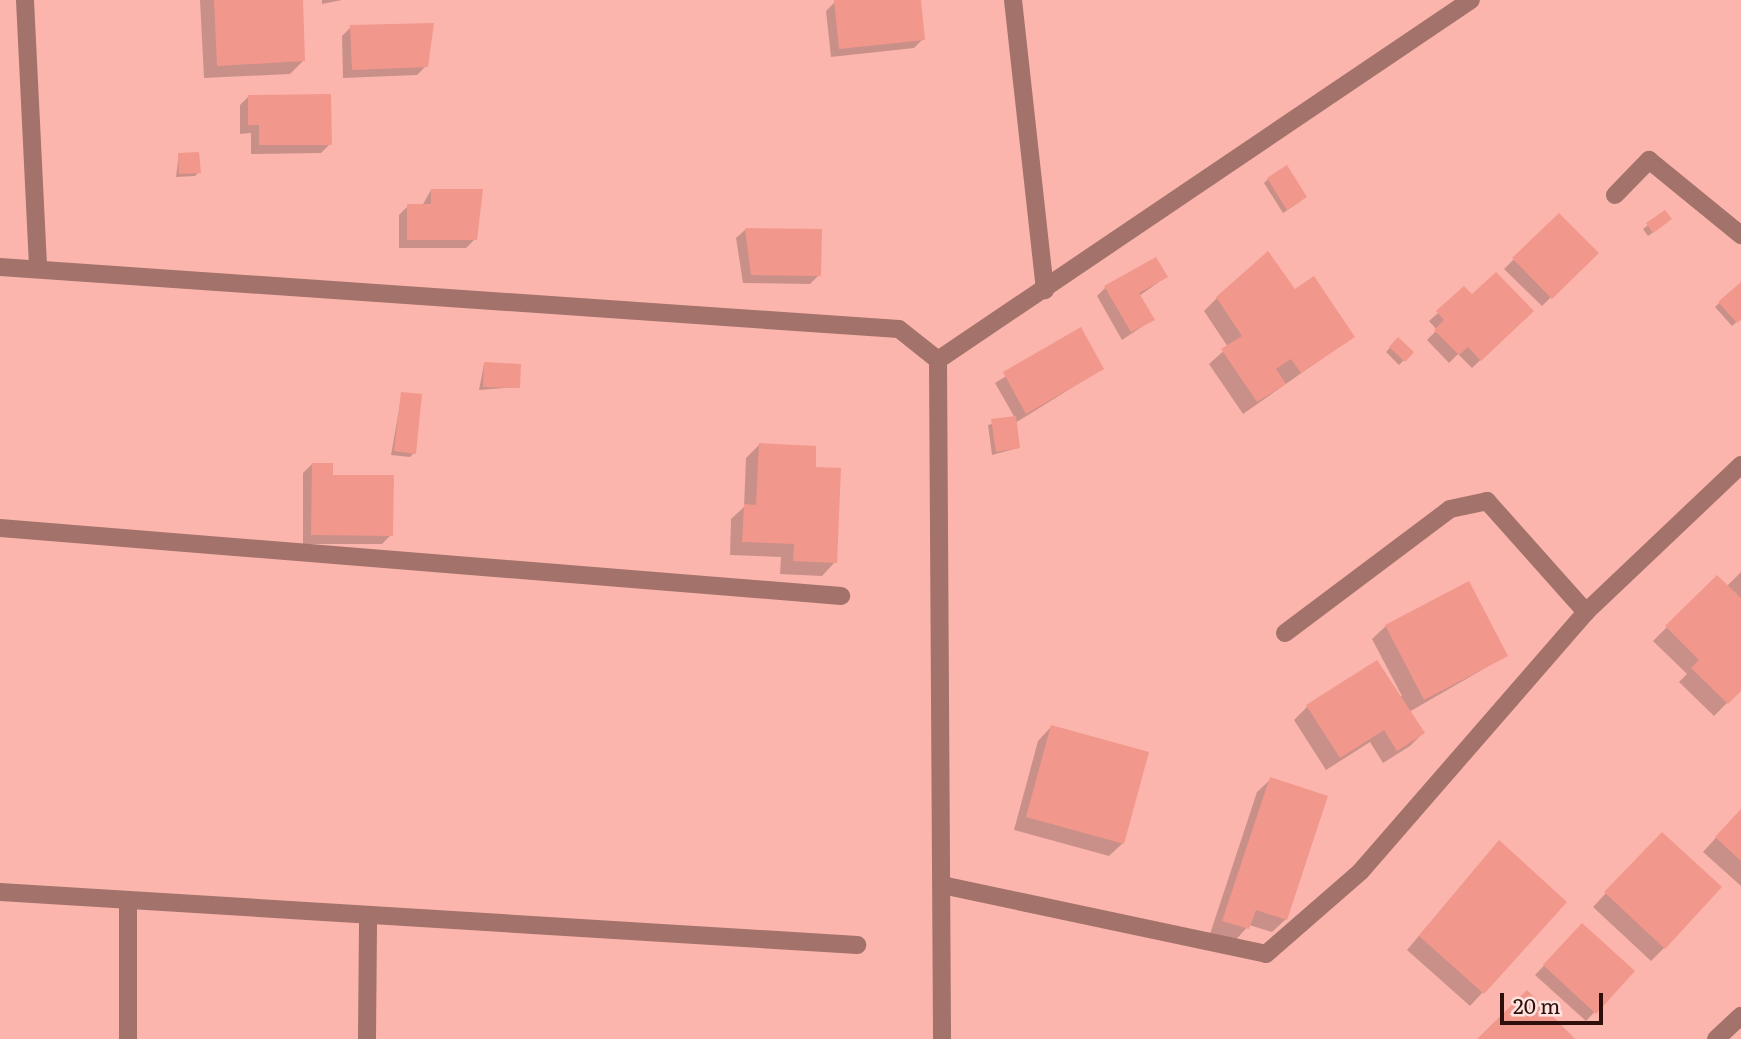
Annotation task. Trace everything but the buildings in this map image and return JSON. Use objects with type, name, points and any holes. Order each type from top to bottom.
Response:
[{"type":"street","points":[[24,0],[38,269]]},
{"type":"street","points":[[1013,0],[1045,290]]},
{"type":"street","points":[[938,360],[1471,0]]},
{"type":"street","points":[[1615,195],[1650,160],[1741,235]]},
{"type":"street","points":[[0,267],[900,329],[938,360]]},
{"type":"street","points":[[938,360],[943,1039]]},
{"type":"street","points":[[942,885],[1266,954],[1361,871],[1586,612],[1741,465]]},
{"type":"street","points":[[1285,633],[1450,509],[1487,501],[1586,612]]},
{"type":"street","points":[[0,528],[841,596]]},
{"type":"street","points":[[0,892],[857,945]]},
{"type":"street","points":[[128,900],[128,1039]]},
{"type":"street","points":[[367,1039],[368,915]]},
{"type":"street","points":[[1716,1039],[1741,1016]]}]
